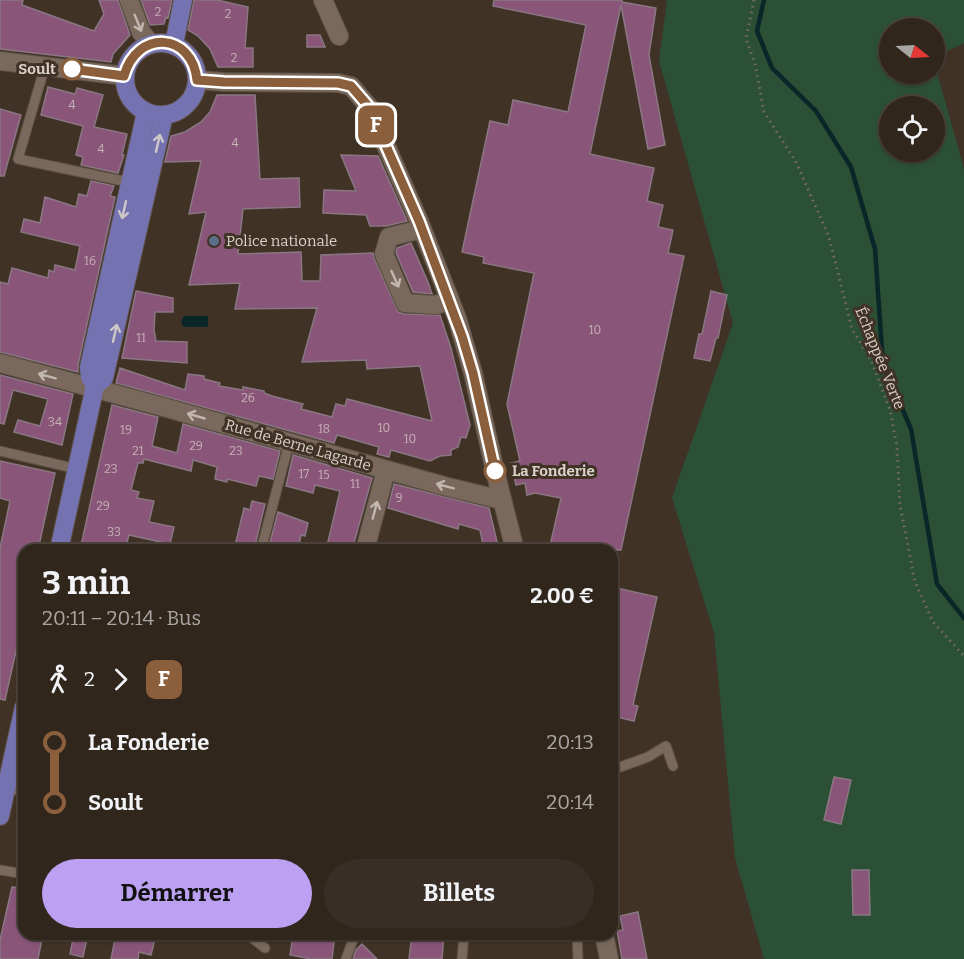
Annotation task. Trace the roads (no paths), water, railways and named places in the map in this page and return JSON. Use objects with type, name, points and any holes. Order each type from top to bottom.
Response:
[{"type":"main road","points":[[174,44],[183,0]]},
{"type":"main road","points":[[163,42],[174,44],[191,58],[196,69],[197,80],[190,100],[183,108],[155,114],[136,105],[130,97],[124,76],[133,56],[141,48],[163,42]]},
{"type":"main road","points":[[60,544],[95,388],[104,378],[139,184],[155,114]]},
{"type":"main road","points":[[0,816],[18,734]]},
{"type":"street","points":[[129,0],[141,32],[151,44]]},
{"type":"street","points":[[323,0],[339,36]]},
{"type":"street","points":[[0,61],[124,76]]},
{"type":"street","points":[[197,80],[338,83],[351,86],[369,107],[422,229],[450,301],[473,373],[501,500],[513,544]]},
{"type":"street","points":[[422,229],[389,237],[384,254],[405,303],[435,305],[450,301]]},
{"type":"street","name":"Rue de Berne Lagarde","points":[[0,363],[501,500]]},
{"type":"street","points":[[367,544],[386,470]]},
{"type":"street","points":[[605,940],[609,959]]},
{"type":"lane","points":[[45,66],[18,159],[139,184]]},
{"type":"lane","points":[[263,544],[288,443]]},
{"type":"lane","points":[[0,451],[77,469]]},
{"type":"lane","points":[[618,768],[648,757],[666,746],[673,766]]},
{"type":"lane","points":[[6,788],[18,791]]},
{"type":"lane","points":[[0,870],[18,873]]},
{"type":"lane","points":[[255,940],[265,948]]},
{"type":"lane","points":[[346,959],[353,940]]},
{"type":"lane","points":[[462,959],[464,940]]},
{"type":"lane","points":[[577,940],[578,959]]},
{"type":"water","points":[[184,316],[208,316],[208,327],[184,327],[181,322]]},
{"type":"waterway","points":[[764,0],[757,31],[772,68],[816,111],[851,167],[875,249],[883,364],[911,429],[937,584],[964,618]]},
{"type":"place","name":"Soult","points":[[72,69]]},
{"type":"place","name":"Police nationale","points":[[214,241]]},
{"type":"place","name":"La Fonderie","points":[[495,471]]}]
